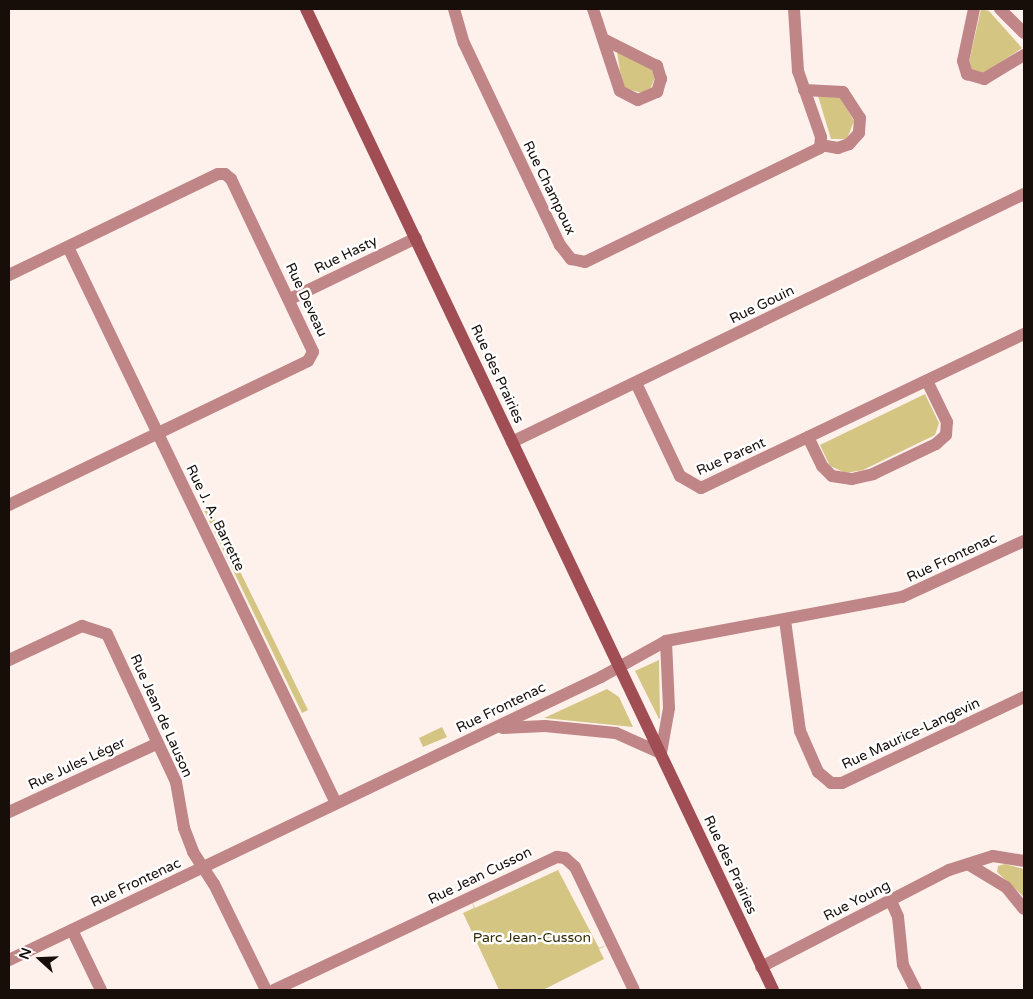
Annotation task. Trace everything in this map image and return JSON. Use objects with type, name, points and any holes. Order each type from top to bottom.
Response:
[{"type":"main road","name":"Rue des Prairies","points":[[306,9],[773,990]]},
{"type":"street","name":"Rue Champoux","points":[[454,9],[464,44],[556,236],[574,260],[595,260],[807,157],[821,145]]},
{"type":"street","points":[[593,9],[620,91],[638,100],[652,96],[661,79],[657,66],[604,39]]},
{"type":"street","points":[[794,9],[794,48],[804,90],[821,145],[838,148],[849,144],[859,134],[860,118],[843,92],[804,90]]},
{"type":"street","points":[[974,9],[963,61],[967,74],[984,79],[1024,55]]},
{"type":"street","points":[[1000,9],[1024,33]]},
{"type":"street","name":"Rue Deveau","points":[[9,275],[225,174],[231,179],[313,348],[310,358],[158,434],[10,501]]},
{"type":"street","name":"Rue Gouin","points":[[512,442],[1024,194]]},
{"type":"street","name":"Rue Hasty","points":[[290,299],[416,238]]},
{"type":"street","name":"Rue J. A. Barrette","points":[[68,247],[336,803]]},
{"type":"street","name":"Rue Parent","points":[[636,383],[680,476],[696,488],[808,438],[1024,334]]},
{"type":"street","points":[[808,438],[822,466],[832,476],[852,479],[880,471],[936,444],[946,434],[947,422],[927,381]]},
{"type":"street","name":"Rue Frontenac","points":[[9,960],[619,667],[666,641],[785,620],[915,593],[1024,541]]},
{"type":"street","name":"Rue Maurice-Langevin","points":[[785,620],[803,741],[818,772],[831,783],[842,784],[1024,697]]},
{"type":"street","name":"Rue Jean de Lauson","points":[[9,660],[74,628],[86,626],[101,630],[109,638],[176,782],[187,838],[266,990]]},
{"type":"street","points":[[489,730],[531,726],[616,733],[661,753],[669,708],[666,641]]},
{"type":"street","name":"Rue Jules Léger","points":[[9,812],[158,743]]},
{"type":"street","name":"Rue Young","points":[[761,967],[968,864],[993,856],[1024,861]]},
{"type":"street","name":"Rue Jean Cusson","points":[[274,990],[557,857],[565,858],[575,867],[634,990]]},
{"type":"street","points":[[968,864],[1006,887],[1024,909]]},
{"type":"street","points":[[891,901],[898,917],[903,965],[916,990]]},
{"type":"street","points":[[72,930],[101,990]]},
{"type":"green space","points":[[981,9],[989,11],[1022,48],[984,73],[972,71],[969,62]]},
{"type":"green space","points":[[617,52],[651,68],[655,77],[650,90],[642,93],[627,89],[622,83]]},
{"type":"green space","points":[[818,96],[840,97],[854,121],[847,139],[831,139]]},
{"type":"green space","points":[[925,394],[939,423],[935,435],[863,470],[846,473],[830,466],[820,445]]},
{"type":"green space","points":[[208,506],[308,710],[302,713],[203,508]]},
{"type":"green space","points":[[659,660],[660,718],[659,719],[635,671]]},
{"type":"green space","points":[[607,689],[619,697],[633,727],[544,718]]},
{"type":"green space","points":[[442,727],[447,737],[423,747],[419,738]]},
{"type":"green space","points":[[1005,864],[1024,869],[1024,897],[997,872],[998,866]]},
{"type":"green space","name":"Parc Jean-Cusson","points":[[558,870],[599,948],[611,943],[599,949],[604,959],[543,990],[499,990],[463,913],[474,908],[470,898],[475,908]]}]
